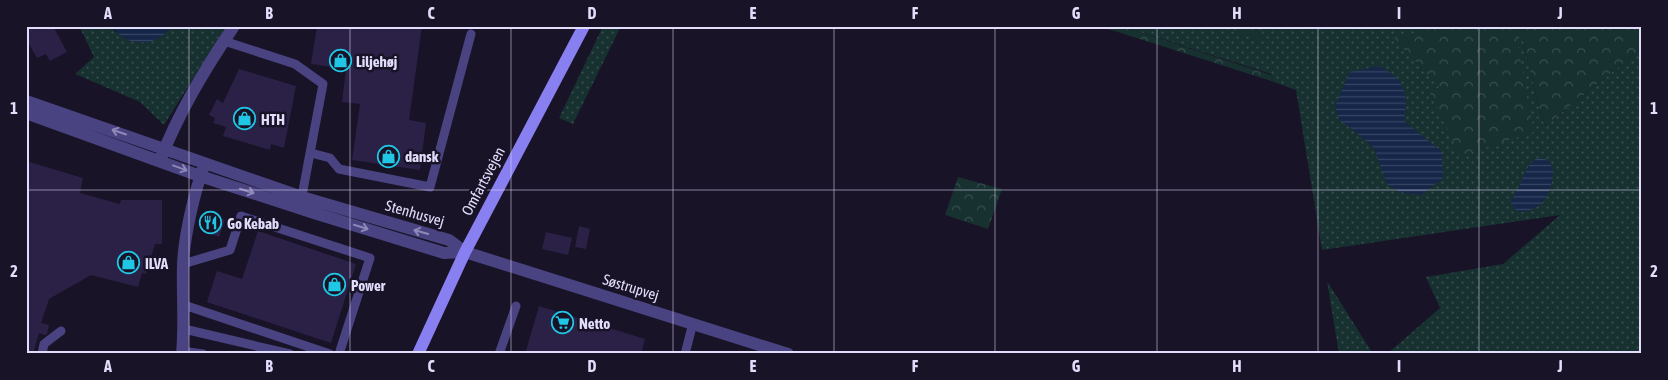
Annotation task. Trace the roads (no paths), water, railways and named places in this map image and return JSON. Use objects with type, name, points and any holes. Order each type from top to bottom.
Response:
[{"type":"main road","name":"Omfartsvejen","points":[[418,354],[464,252],[584,26]]},
{"type":"street","points":[[160,161],[204,72],[234,26]]},
{"type":"street","name":"Stenhusvej","points":[[26,101],[165,148],[300,202],[444,253],[464,252]]},
{"type":"street","name":"Stenhusvej","points":[[26,113],[200,176],[300,202]]},
{"type":"street","points":[[182,352],[184,329],[183,264],[186,236],[200,176],[205,163]]},
{"type":"street","name":"Søstrupvej","points":[[464,252],[788,354]]},
{"type":"lane","points":[[310,153],[330,158],[339,169],[430,187],[471,34]]},
{"type":"lane","points":[[224,42],[296,64],[324,84],[300,202]]},
{"type":"lane","points":[[183,264],[230,250],[241,216],[370,258],[339,354]]},
{"type":"lane","points":[[184,305],[330,354]]},
{"type":"lane","points":[[499,354],[516,306]]},
{"type":"lane","points":[[685,354],[693,323]]},
{"type":"lane","points":[[184,329],[290,354]]},
{"type":"lane","points":[[42,354],[44,344],[61,331]]},
{"type":"lane","points":[[182,352],[203,354]]},
{"type":"water","points":[[112,26],[171,26],[158,38],[142,42],[125,38]]},
{"type":"water","points":[[1380,66],[1395,77],[1403,89],[1406,102],[1404,121],[1442,152],[1443,178],[1421,195],[1400,192],[1387,184],[1374,148],[1339,120],[1335,106],[1350,72]]},
{"type":"water","points":[[1537,158],[1545,159],[1550,163],[1553,175],[1550,189],[1540,205],[1521,212],[1516,210],[1511,203],[1529,165]]},
{"type":"place","name":"Liljehøj","points":[[340,61]]},
{"type":"place","name":"HTH","points":[[245,119]]},
{"type":"place","name":"dansk","points":[[389,156]]},
{"type":"place","name":"Go Kebab","points":[[211,223]]},
{"type":"place","name":"ILVA","points":[[129,263]]},
{"type":"place","name":"Power","points":[[335,285]]},
{"type":"place","name":"Netto","points":[[563,323]]}]
